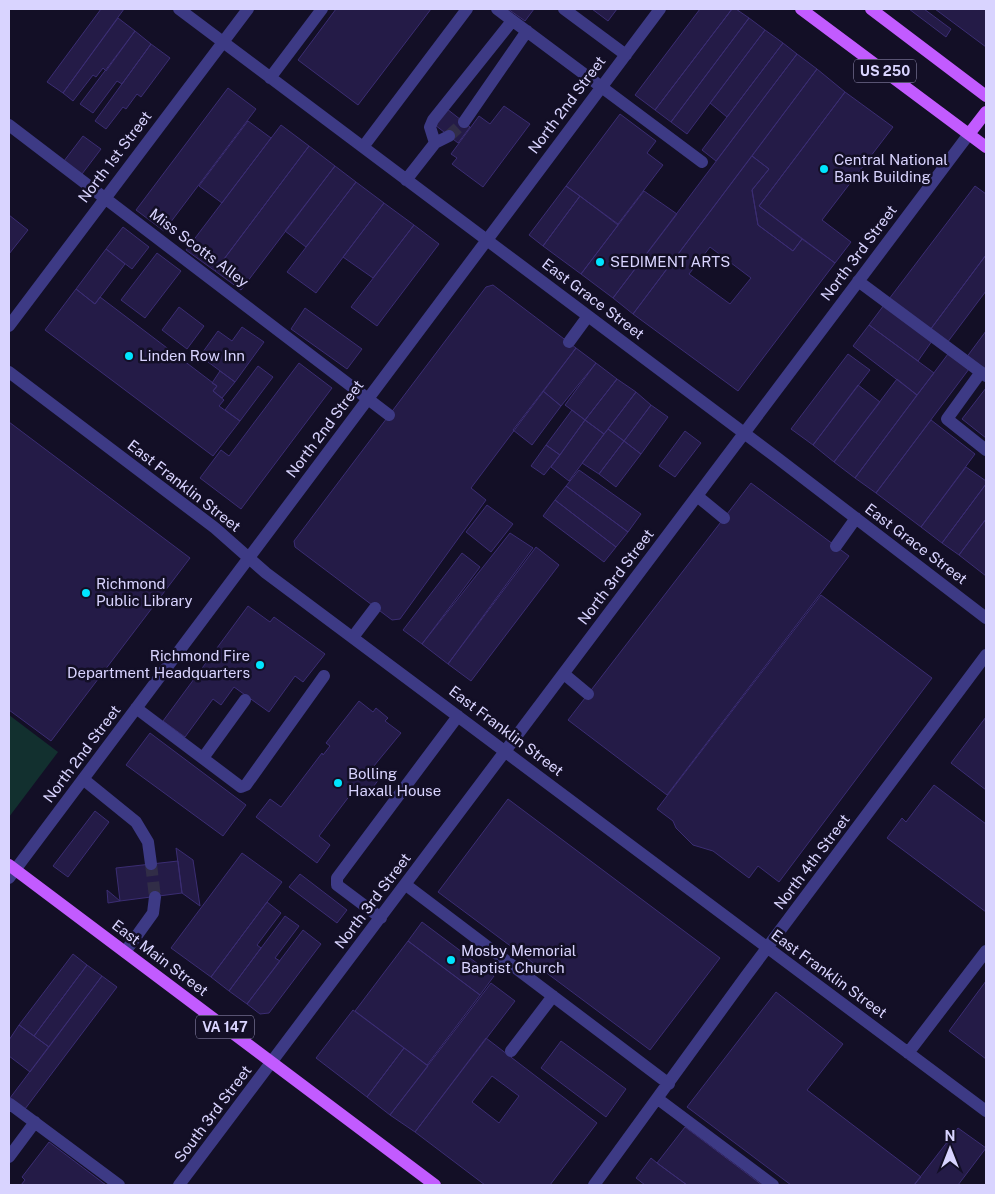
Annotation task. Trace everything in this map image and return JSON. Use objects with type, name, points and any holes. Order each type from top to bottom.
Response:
[{"type":"main road","name":"US 250","points":[[801,9],[986,146]]},
{"type":"main road","name":"US 250","points":[[872,9],[986,96]]},
{"type":"main road","name":"North 3rd Street","points":[[969,134],[986,112]]},
{"type":"main road","name":"East Main Street","points":[[11,871],[124,952],[435,1185]]},
{"type":"street","name":"East Grace Street","points":[[179,9],[744,433],[986,618]]},
{"type":"street","name":"North 1st Street","points":[[9,326],[248,9]]},
{"type":"street","points":[[270,78],[322,9]]},
{"type":"street","points":[[363,147],[467,9]]},
{"type":"street","points":[[496,9],[702,162]]},
{"type":"street","points":[[564,9],[626,54]]},
{"type":"street","name":"North 2nd Street","points":[[11,871],[83,779],[660,9]]},
{"type":"street","points":[[436,142],[430,127],[433,120],[512,20]]},
{"type":"street","points":[[464,122],[527,32]]},
{"type":"street","name":"Miss Scotts Alley","points":[[9,125],[106,197],[389,415]]},
{"type":"street","name":"North 3rd Street","points":[[272,1062],[969,134]]},
{"type":"street","points":[[406,180],[436,142],[450,136]]},
{"type":"street","points":[[858,281],[984,374],[947,420],[986,450]]},
{"type":"street","points":[[569,342],[588,316]]},
{"type":"street","name":"East Franklin Street","points":[[9,372],[215,528],[248,557],[353,637],[767,949],[986,1111]]},
{"type":"street","points":[[697,496],[724,518]]},
{"type":"street","points":[[836,546],[856,518]]},
{"type":"street","points":[[353,637],[375,608]]},
{"type":"street","name":"North 4th Street","points":[[594,1185],[986,655]]},
{"type":"street","points":[[564,674],[588,694]]},
{"type":"street","points":[[136,708],[241,787],[246,785],[324,676]]},
{"type":"street","points":[[203,758],[245,700]]},
{"type":"street","points":[[381,918],[337,885],[337,878],[458,716]]},
{"type":"street","points":[[83,779],[136,822],[148,842],[151,864]]},
{"type":"street","points":[[406,885],[669,1084]]},
{"type":"street","points":[[124,952],[153,914],[155,897]]},
{"type":"street","points":[[908,1053],[986,951]]},
{"type":"street","points":[[510,1051],[553,996]]},
{"type":"street","name":"South 3rd Street","points":[[179,1185],[272,1062]]},
{"type":"street","points":[[658,1099],[773,1185]]},
{"type":"street","points":[[9,1106],[10,1104],[120,1185]]},
{"type":"street","points":[[9,1157],[35,1122]]},
{"type":"green space","points":[[9,715],[58,752],[9,817]]},
{"type":"building","points":[[101,9],[124,9],[63,93],[47,82]]},
{"type":"building","points":[[336,9],[431,9],[358,105],[298,60]]},
{"type":"building","points":[[508,9],[534,9],[525,21]]},
{"type":"building","points":[[592,9],[617,9],[608,21]]},
{"type":"building","points":[[700,9],[732,9],[655,110],[635,95]]},
{"type":"building","points":[[732,9],[736,9],[749,18],[671,122],[655,110]]},
{"type":"building","points":[[909,9],[924,9],[951,29],[946,37]]},
{"type":"building","points":[[935,9],[986,9],[986,47]]},
{"type":"building","points":[[118,18],[135,31],[106,71],[103,68],[96,77],[93,75],[73,101],[63,93]]},
{"type":"building","points":[[749,18],[765,30],[687,134],[671,122]]},
{"type":"building","points":[[765,30],[783,43],[727,117],[710,103]]},
{"type":"building","points":[[135,31],[151,44],[122,84],[117,81],[93,113],[80,104]]},
{"type":"building","points":[[783,43],[797,54],[716,161],[702,150]]},
{"type":"building","points":[[151,44],[170,58],[141,97],[137,94],[126,109],[123,107],[106,129],[95,121]]},
{"type":"building","points":[[797,54],[817,69],[633,314],[613,298]]},
{"type":"building","points":[[817,69],[845,92],[759,206],[802,239],[793,251],[758,225],[752,190],[769,169],[752,156]]},
{"type":"building","points":[[228,88],[256,109],[164,231],[136,210]]},
{"type":"building","name":"Central National Bank Building","points":[[845,92],[893,127],[822,220],[851,242],[835,263],[759,206]]},
{"type":"building","points":[[504,106],[530,124],[483,187],[452,164],[457,158],[451,154],[479,116],[490,124]]},
{"type":"building","points":[[447,109],[470,127],[458,143],[435,125]]},
{"type":"building","points":[[620,114],[656,141],[647,153],[663,165],[618,224],[566,186]]},
{"type":"building","points":[[248,121],[271,138],[222,203],[199,186]]},
{"type":"building","points":[[281,125],[309,146],[215,271],[186,250]]},
{"type":"building","points":[[83,136],[101,149],[82,174],[64,161]]},
{"type":"building","points":[[309,146],[335,166],[241,290],[215,271]]},
{"type":"building","points":[[752,156],[769,169],[752,190],[758,225],[793,251],[802,239],[835,263],[738,391],[633,314]],"holes":[[[710,247],[751,278],[730,304],[689,274]]]},
{"type":"building","points":[[335,166],[356,182],[306,247],[285,231]]},
{"type":"building","points":[[356,182],[384,203],[316,293],[287,272]]},
{"type":"building","points":[[566,186],[580,196],[543,246],[529,235]]},
{"type":"building","points":[[975,186],[986,194],[986,255],[930,330],[889,299]]},
{"type":"building","points":[[644,191],[677,214],[613,298],[581,274]]},
{"type":"building","points":[[580,196],[618,225],[581,274],[543,246]]},
{"type":"building","points":[[384,203],[414,225],[373,278],[343,257]]},
{"type":"building","points":[[9,215],[28,230],[9,254]]},
{"type":"building","points":[[414,225],[439,244],[377,326],[351,307]]},
{"type":"building","points":[[123,227],[149,247],[132,269],[106,249]]},
{"type":"building","points":[[106,249],[125,264],[95,304],[76,289]]},
{"type":"building","points":[[157,253],[181,271],[145,318],[121,300]]},
{"type":"building","points":[[986,255],[986,291],[947,343],[930,330]]},
{"type":"building","points":[[493,285],[576,348],[471,488],[486,500],[400,619],[392,620],[295,547],[294,541],[486,287]]},
{"type":"building","name":"Linden Row Inn","points":[[76,289],[95,304],[100,297],[217,386],[213,391],[224,400],[219,406],[240,421],[213,456],[45,330]]},
{"type":"building","points":[[884,305],[932,341],[918,361],[869,325]]},
{"type":"building","points":[[179,307],[204,326],[187,349],[162,330]]},
{"type":"building","points":[[305,308],[362,349],[347,369],[291,329]]},
{"type":"building","points":[[869,325],[934,373],[917,395],[853,346]]},
{"type":"building","points":[[242,327],[264,342],[235,382],[200,356],[218,331],[232,341]]},
{"type":"building","points":[[986,331],[986,374],[966,358]]},
{"type":"building","points":[[576,348],[596,363],[561,406],[543,391]]},
{"type":"building","points":[[848,354],[870,370],[813,445],[791,429]]},
{"type":"building","points":[[948,354],[969,369],[876,493],[855,478]]},
{"type":"building","points":[[299,363],[332,388],[241,509],[200,478],[221,450],[229,456]]},
{"type":"building","points":[[596,363],[617,379],[585,420],[565,405]]},
{"type":"building","points":[[258,366],[273,377],[240,421],[225,410]]},
{"type":"building","points":[[220,371],[235,382],[222,398],[213,391],[217,386],[212,383]]},
{"type":"building","points":[[617,379],[636,392],[604,434],[585,420]]},
{"type":"building","points":[[897,379],[917,395],[855,478],[834,462]]},
{"type":"building","points":[[858,385],[880,402],[834,462],[813,445]]},
{"type":"building","points":[[986,388],[986,438],[962,419]]},
{"type":"building","points":[[543,391],[561,406],[532,445],[513,430]]},
{"type":"building","points":[[636,392],[651,405],[624,441],[608,429]]},
{"type":"building","points":[[651,405],[668,417],[641,454],[624,441]]},
{"type":"building","points":[[572,410],[585,420],[560,455],[546,445]]},
{"type":"building","points":[[585,420],[604,434],[569,481],[551,467]]},
{"type":"building","points":[[931,420],[975,454],[921,527],[876,493]]},
{"type":"building","name":"Richmond Public Library","points":[[9,422],[190,558],[51,741],[9,710]]},
{"type":"building","points":[[608,429],[624,441],[599,474],[582,463]]},
{"type":"building","points":[[685,431],[701,443],[675,477],[659,466]]},
{"type":"building","points":[[624,441],[641,454],[616,487],[599,474]]},
{"type":"building","points":[[546,445],[560,455],[544,475],[531,466]]},
{"type":"building","points":[[966,467],[986,481],[986,484],[942,543],[921,527]]},
{"type":"building","points":[[579,470],[641,514],[628,532],[566,486]]},
{"type":"building","points":[[751,483],[849,556],[667,795],[568,720]]},
{"type":"building","points":[[986,484],[986,519],[959,555],[942,543]]},
{"type":"building","points":[[566,486],[628,532],[616,547],[555,500]]},
{"type":"building","points":[[555,500],[616,547],[604,562],[543,516]]},
{"type":"building","points":[[487,505],[513,524],[491,552],[466,532]]},
{"type":"building","points":[[986,519],[986,576],[959,555]]},
{"type":"building","points":[[510,533],[533,548],[448,664],[422,644]]},
{"type":"building","points":[[536,547],[559,565],[471,681],[448,664]]},
{"type":"building","points":[[462,553],[480,567],[422,644],[403,630]]},
{"type":"building","points":[[821,595],[932,678],[779,882],[758,866],[749,878],[713,851],[693,845],[676,828],[673,821],[657,809]]},
{"type":"building","name":"Richmond Fire Department Headquarters","points":[[248,606],[270,622],[274,617],[325,654],[303,682],[295,676],[269,712],[234,687],[221,705],[213,699],[185,737],[163,721]]},
{"type":"building","name":"Bolling Haxall House","points":[[359,701],[373,712],[376,708],[388,718],[385,721],[401,733],[369,772],[379,779],[368,794],[357,786],[319,836],[330,845],[317,863],[256,817],[270,799],[281,807],[322,753],[323,755],[330,746],[326,743]]},
{"type":"building","points":[[986,717],[986,790],[951,763]]},
{"type":"building","points":[[150,733],[246,805],[223,836],[126,765]]},
{"type":"building","points":[[934,785],[986,824],[986,912],[887,838],[902,818],[906,822]]},
{"type":"building","points":[[508,799],[720,958],[650,1050],[438,892]]},
{"type":"building","points":[[95,811],[109,822],[68,877],[53,866]]},
{"type":"building","points":[[176,848],[193,860],[200,906],[182,893]]},
{"type":"building","points":[[242,853],[282,882],[211,977],[171,948]]},
{"type":"building","points":[[178,861],[182,893],[120,901],[116,868]]},
{"type":"building","points":[[300,874],[347,910],[337,923],[289,887]]},
{"type":"building","points":[[107,890],[120,901],[108,903]]},
{"type":"building","points":[[267,902],[281,913],[257,945],[261,948],[229,991],[211,977]]},
{"type":"building","points":[[285,916],[299,926],[275,958],[280,961],[247,1004],[229,991]]},
{"type":"building","points":[[422,922],[494,976],[480,995],[408,941]]},
{"type":"building","points":[[303,930],[321,944],[269,1013],[260,1014],[247,1004]]},
{"type":"building","points":[[408,941],[480,995],[427,1065],[355,1011]]},
{"type":"building","points":[[73,954],[87,965],[34,1036],[19,1025]]},
{"type":"building","points":[[87,965],[102,976],[49,1047],[34,1036]]},
{"type":"building","points":[[102,976],[117,987],[25,1109],[10,1098]]},
{"type":"building","points":[[986,981],[986,1059],[949,1031]]},
{"type":"building","points":[[491,983],[515,1001],[415,1132],[390,1115]]},
{"type":"building","points":[[776,992],[843,1044],[807,1090],[921,1177],[914,1185],[791,1185],[687,1107]]},
{"type":"building","points":[[353,1010],[404,1048],[367,1097],[316,1058]]},
{"type":"building","points":[[19,1025],[49,1047],[30,1072],[9,1056],[9,1040]]},
{"type":"building","points":[[486,1038],[597,1123],[550,1185],[485,1185],[415,1132]],"holes":[[[492,1076],[519,1096],[499,1123],[472,1102]]]},
{"type":"building","points":[[561,1041],[626,1089],[606,1117],[541,1068]]},
{"type":"building","points":[[404,1048],[428,1066],[390,1115],[367,1097]]},
{"type":"building","points":[[685,1127],[762,1185],[687,1185],[657,1163]]},
{"type":"building","points":[[958,1128],[986,1148],[958,1185],[914,1185]]},
{"type":"building","points":[[49,1142],[106,1185],[21,1185],[25,1180],[22,1177]]},
{"type":"building","points":[[651,1158],[687,1185],[645,1185],[636,1178]]},
{"type":"tunnel","points":[[449,136],[464,122]]},
{"type":"tunnel","points":[[151,864],[155,897]]},
{"type":"place","name":"Central National Bank Building","points":[[824,169]]},
{"type":"place","name":"SEDIMENT ARTS","points":[[600,262]]},
{"type":"place","name":"Linden Row Inn","points":[[129,356]]},
{"type":"place","name":"Richmond Public Library","points":[[86,593]]},
{"type":"place","name":"Richmond Fire Department Headquarters","points":[[260,665]]},
{"type":"place","name":"Bolling Haxall House","points":[[338,783]]},
{"type":"place","name":"Mosby Memorial Baptist Church","points":[[451,960]]}]
